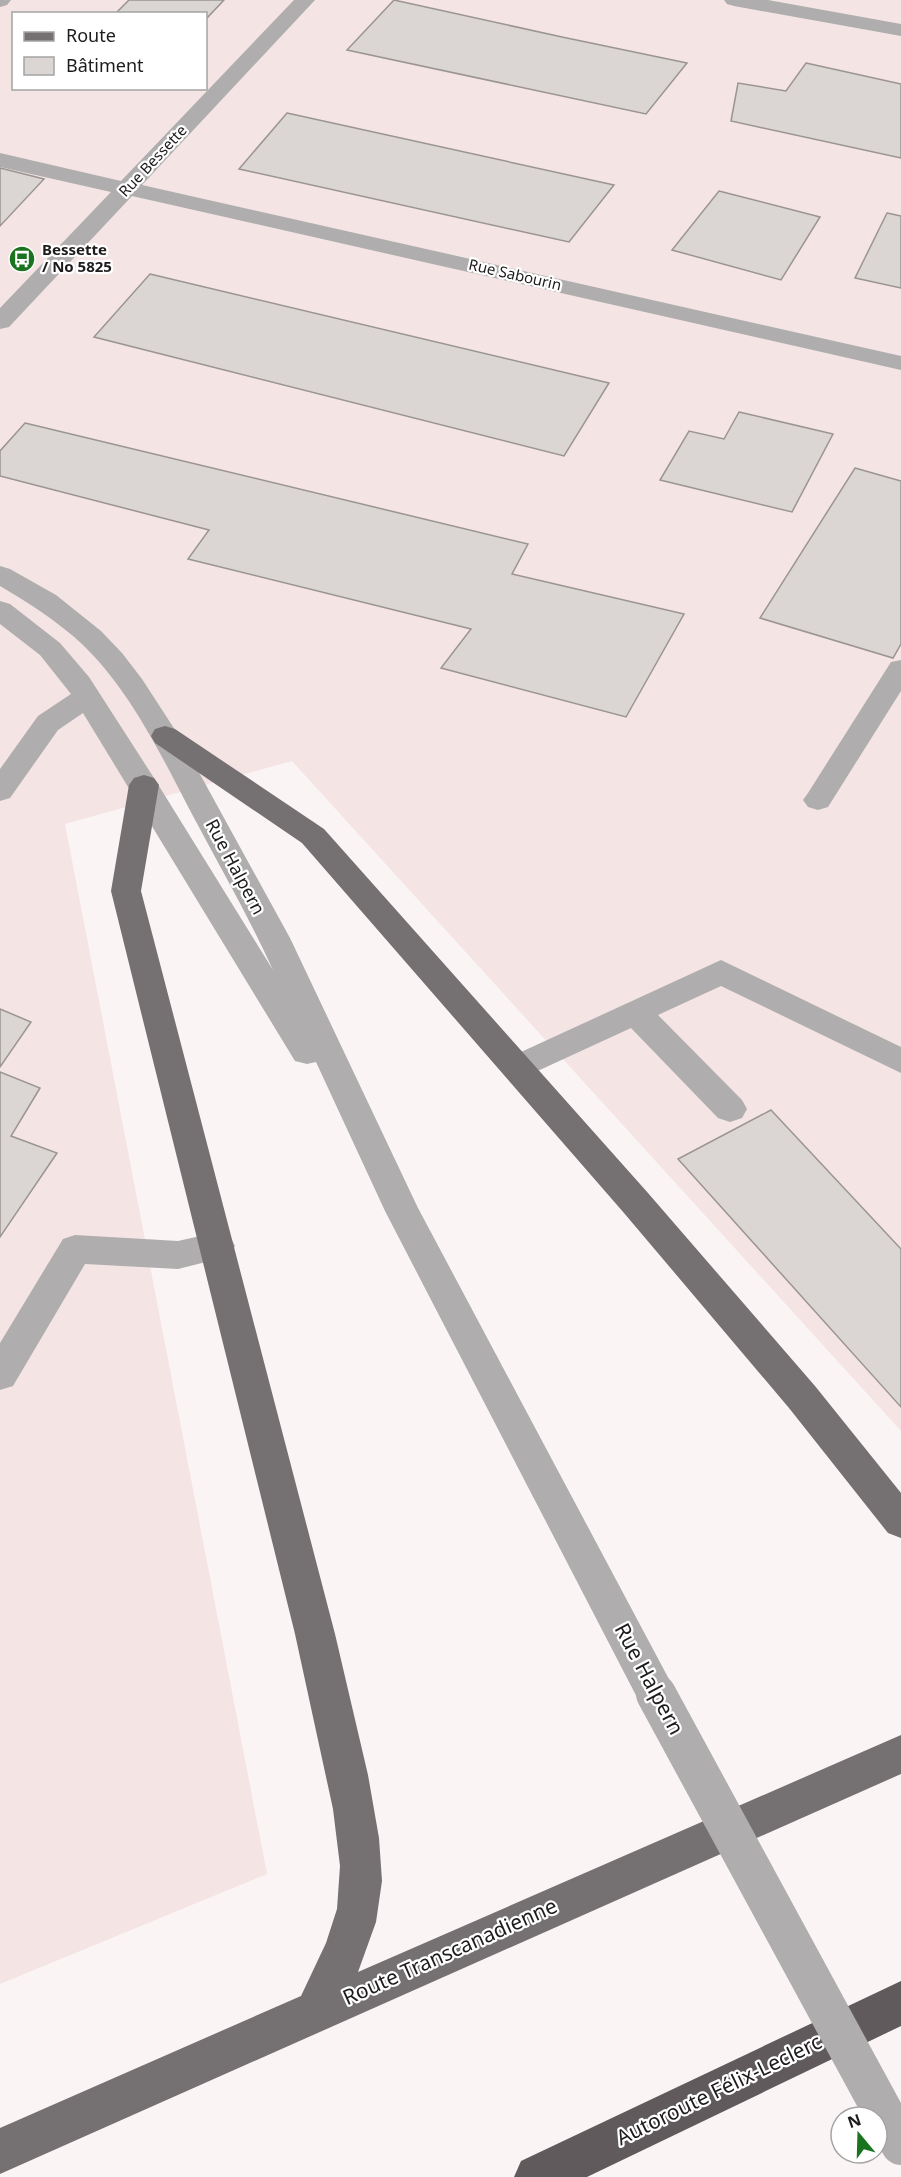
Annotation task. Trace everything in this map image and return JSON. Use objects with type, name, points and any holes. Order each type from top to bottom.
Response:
[{"type":"highway","name":"Autoroute Félix-Leclerc","points":[[537,2177],[901,2003]]},
{"type":"main road","points":[[165,736],[314,836],[802,1397],[901,1521]]},
{"type":"main road","points":[[144,785],[126,891],[218,1246],[342,1743],[355,1817],[362,1873],[358,1909],[349,1938],[317,2011]]},
{"type":"main road","name":"Route Transcanadienne","points":[[0,2151],[901,1754]]},
{"type":"street","name":"Rue Bessette","points":[[0,322],[304,0]]},
{"type":"street","points":[[746,1],[901,30]]},
{"type":"street","name":"Rue Sabourin","points":[[0,160],[901,363]]},
{"type":"street","name":"Rue Halpern","points":[[0,575],[46,601],[91,637],[112,659],[165,736],[274,938],[402,1211],[656,1694],[901,2145]]},
{"type":"street","name":"Rue Halpern","points":[[0,610],[50,649],[87,696],[144,785],[402,1211]]},
{"type":"street","points":[[818,800],[901,669]]},
{"type":"street","points":[[0,791],[48,723],[87,696]]},
{"type":"street","points":[[518,1068],[721,972],[901,1061]]},
{"type":"street","points":[[636,1013],[730,1109]]},
{"type":"street","points":[[0,1375],[75,1248],[178,1255],[218,1246]]},
{"type":"shaded area","points":[[0,0],[901,0],[901,1431],[292,761],[65,824],[267,1874],[0,1984]]},
{"type":"building","points":[[129,0],[224,0],[207,18],[207,12],[117,12]]},
{"type":"building","points":[[394,0],[687,63],[646,114],[347,50]]},
{"type":"building","points":[[806,63],[901,84],[901,158],[731,121],[738,83],[786,91]]},
{"type":"building","points":[[287,113],[614,185],[569,242],[239,169]]},
{"type":"building","points":[[0,168],[44,179],[0,226]]},
{"type":"building","points":[[719,191],[820,217],[781,280],[672,250]]},
{"type":"building","points":[[887,213],[901,216],[901,288],[855,278]]},
{"type":"building","points":[[150,274],[609,383],[564,456],[94,337]]},
{"type":"building","points":[[739,412],[833,434],[792,512],[660,480],[689,431],[724,439]]},
{"type":"building","points":[[25,423],[528,544],[512,574],[684,614],[626,717],[441,668],[471,629],[188,559],[209,530],[0,476],[0,451]]},
{"type":"building","points":[[855,468],[901,481],[901,644],[893,658],[760,618]]},
{"type":"building","points":[[0,1009],[31,1022],[0,1067]]},
{"type":"building","points":[[0,1072],[40,1088],[11,1136],[57,1153],[0,1237]]},
{"type":"building","points":[[771,1110],[901,1249],[901,1407],[678,1159]]},
{"type":"place","name":"Bessette / No 5825","points":[[22,259]]}]
